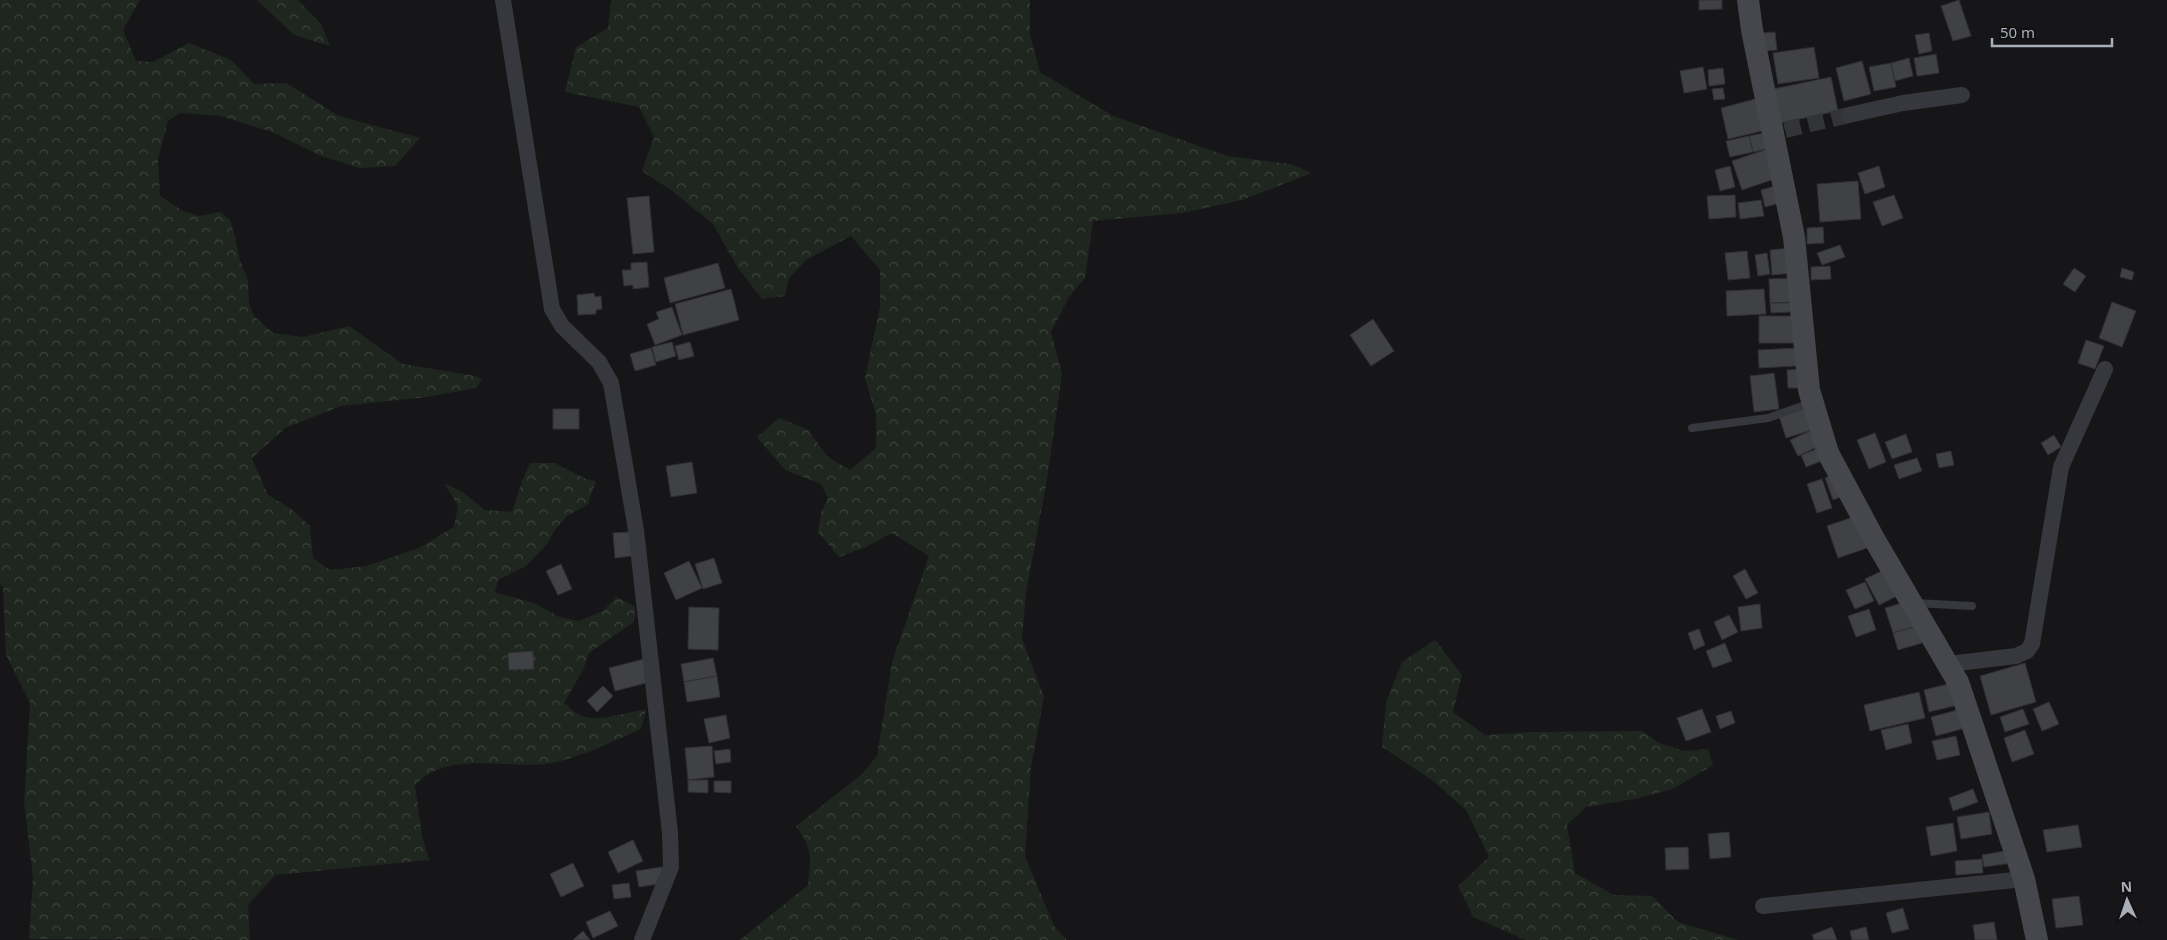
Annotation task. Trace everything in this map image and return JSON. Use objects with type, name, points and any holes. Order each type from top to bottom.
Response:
[{"type":"street","points":[[503,0],[552,309],[562,326],[599,362],[611,383],[636,530],[670,833],[671,867],[642,940]]},
{"type":"street","points":[[1748,0],[1752,30],[1779,132],[1794,237],[1810,390],[1828,453],[1958,682],[2024,879],[2038,940]]},
{"type":"street","points":[[1849,115],[1903,103],[1962,95]]},
{"type":"street","points":[[1949,664],[2016,656],[2027,651],[2032,644],[2062,467],[2105,369]]},
{"type":"street","points":[[1763,906],[2024,879]]},
{"type":"lane","points":[[1692,428],[1768,418],[1813,402]]},
{"type":"lane","points":[[1913,603],[1972,606]]},
{"type":"green space","points":[[0,0],[140,0],[123,30],[136,61],[153,62],[189,43],[231,60],[254,84],[286,83],[339,116],[420,138],[395,166],[360,168],[321,156],[272,132],[220,116],[180,113],[168,121],[158,159],[160,196],[183,211],[199,216],[220,212],[230,220],[240,261],[248,280],[249,304],[254,316],[273,333],[303,337],[349,326],[403,364],[476,376],[482,380],[476,388],[427,397],[341,406],[285,428],[252,458],[268,495],[290,508],[310,526],[313,558],[330,570],[366,566],[419,548],[454,527],[458,506],[444,483],[464,493],[485,510],[512,512],[530,463],[555,463],[586,479],[596,481],[588,504],[567,516],[555,530],[547,544],[526,566],[498,580],[495,592],[536,604],[559,617],[579,621],[603,611],[617,597],[635,607],[634,622],[589,653],[583,670],[564,703],[578,714],[596,718],[646,710],[641,729],[593,750],[555,762],[528,765],[459,764],[428,774],[415,785],[422,835],[429,860],[275,875],[248,905],[250,940],[29,939],[33,877],[24,803],[30,703],[6,655],[3,587],[0,584]]},
{"type":"green space","points":[[257,0],[298,0],[321,24],[330,46],[294,35]]},
{"type":"green space","points":[[611,0],[1030,0],[1030,35],[1040,72],[1113,116],[1228,156],[1290,164],[1312,173],[1242,200],[1182,213],[1093,221],[1085,278],[1069,297],[1051,332],[1062,374],[1047,479],[1026,593],[1022,639],[1044,696],[1031,767],[1025,856],[1054,926],[1067,940],[740,940],[808,885],[810,854],[796,826],[861,775],[877,756],[892,662],[929,556],[892,533],[866,547],[839,557],[818,532],[821,513],[828,498],[821,484],[785,470],[757,437],[779,418],[807,429],[828,457],[850,470],[876,448],[876,415],[865,378],[880,307],[880,270],[851,236],[806,260],[789,278],[785,296],[762,299],[738,268],[713,224],[671,190],[642,171],[654,137],[639,107],[565,92],[576,47],[608,28]]},
{"type":"green space","points":[[1435,640],[1462,675],[1453,712],[1485,735],[1532,732],[1642,731],[1659,743],[1684,751],[1708,749],[1713,765],[1673,789],[1635,799],[1586,807],[1567,825],[1575,873],[1614,895],[1652,896],[1678,922],[1738,940],[1526,940],[1473,917],[1458,886],[1489,857],[1466,810],[1432,780],[1382,747],[1386,703],[1402,662]]},
{"type":"building","points":[[1699,0],[1722,0],[1722,9],[1699,10]]},
{"type":"building","points":[[1959,0],[1971,36],[1953,41],[1941,6]]},
{"type":"building","points":[[1775,32],[1777,50],[1764,51],[1762,33]]},
{"type":"building","points":[[1929,33],[1932,51],[1919,54],[1915,35]]},
{"type":"building","points":[[1814,47],[1819,78],[1778,84],[1773,53]]},
{"type":"building","points":[[1936,54],[1939,73],[1917,76],[1914,58]]},
{"type":"building","points":[[1909,58],[1913,76],[1895,81],[1891,63]]},
{"type":"building","points":[[1862,61],[1871,94],[1844,101],[1836,68]]},
{"type":"building","points":[[1891,63],[1896,87],[1874,91],[1869,67]]},
{"type":"building","points":[[1703,67],[1707,89],[1684,93],[1680,71]]},
{"type":"building","points":[[1723,68],[1725,84],[1709,86],[1708,70]]},
{"type":"building","points":[[1831,77],[1838,111],[1775,124],[1768,90]]},
{"type":"building","points":[[1723,88],[1725,99],[1714,100],[1712,89]]},
{"type":"building","points":[[1759,98],[1766,130],[1728,139],[1721,108]]},
{"type":"building","points":[[1764,133],[1767,149],[1753,152],[1749,136]]},
{"type":"building","points":[[1749,136],[1753,152],[1730,157],[1726,141]]},
{"type":"building","points":[[1767,149],[1777,178],[1742,190],[1732,161]]},
{"type":"building","points":[[1730,166],[1735,187],[1720,191],[1715,170]]},
{"type":"building","points":[[1879,166],[1885,187],[1865,194],[1858,173]]},
{"type":"building","points":[[1858,181],[1861,219],[1820,222],[1817,184]]},
{"type":"building","points":[[1775,186],[1780,203],[1765,207],[1761,190]]},
{"type":"building","points":[[1735,195],[1736,217],[1709,219],[1707,196]]},
{"type":"building","points":[[1894,195],[1903,218],[1882,226],[1873,202]]},
{"type":"building","points":[[649,196],[654,252],[633,254],[627,198]]},
{"type":"building","points":[[1761,200],[1764,216],[1740,219],[1738,203]]},
{"type":"building","points":[[1823,227],[1824,243],[1807,244],[1807,228]]},
{"type":"building","points":[[1840,245],[1845,257],[1822,265],[1817,253]]},
{"type":"building","points":[[1790,248],[1793,273],[1772,275],[1770,250]]},
{"type":"building","points":[[1747,251],[1750,278],[1728,280],[1725,253]]},
{"type":"building","points":[[1767,253],[1770,274],[1758,276],[1755,255]]},
{"type":"building","points":[[647,262],[649,287],[633,289],[633,285],[624,286],[622,270],[631,270],[631,263]]},
{"type":"building","points":[[718,263],[725,288],[670,303],[664,278]]},
{"type":"building","points":[[1830,266],[1831,279],[1811,280],[1811,267]]},
{"type":"building","points":[[2074,268],[2086,276],[2075,292],[2063,284]]},
{"type":"building","points":[[2122,268],[2134,272],[2132,280],[2120,277]]},
{"type":"building","points":[[1795,278],[1796,302],[1770,303],[1769,279]]},
{"type":"building","points":[[731,289],[739,320],[683,335],[675,304]]},
{"type":"building","points":[[1764,289],[1766,314],[1727,316],[1726,291]]},
{"type":"building","points":[[594,293],[595,297],[601,296],[602,309],[596,310],[596,314],[578,315],[577,295]]},
{"type":"building","points":[[2112,302],[2136,311],[2122,347],[2099,338]]},
{"type":"building","points":[[1770,303],[1791,303],[1791,312],[1771,313]]},
{"type":"building","points":[[672,307],[682,335],[655,345],[647,324],[659,319],[656,312]]},
{"type":"building","points":[[1759,316],[1800,316],[1800,343],[1759,343]]},
{"type":"building","points":[[1373,319],[1394,351],[1371,366],[1350,335]]},
{"type":"building","points":[[2086,340],[2104,346],[2095,369],[2078,363]]},
{"type":"building","points":[[672,342],[676,356],[656,362],[652,347]]},
{"type":"building","points":[[690,342],[694,356],[679,360],[675,346]]},
{"type":"building","points":[[651,348],[656,365],[635,371],[630,354]]},
{"type":"building","points":[[1797,348],[1797,366],[1759,368],[1758,350]]},
{"type":"building","points":[[1805,369],[1806,388],[1788,388],[1787,370]]},
{"type":"building","points":[[1774,373],[1779,409],[1754,412],[1750,376]]},
{"type":"building","points":[[1804,408],[1812,430],[1786,438],[1779,416]]},
{"type":"building","points":[[553,409],[579,409],[579,429],[553,429]]},
{"type":"building","points":[[1812,430],[1819,446],[1798,456],[1790,440]]},
{"type":"building","points":[[1875,433],[1886,462],[1869,469],[1857,440]]},
{"type":"building","points":[[1906,434],[1912,452],[1892,459],[1885,442]]},
{"type":"building","points":[[2054,435],[2061,447],[2048,455],[2041,443]]},
{"type":"building","points":[[1819,448],[1824,460],[1806,467],[1801,455]]},
{"type":"building","points":[[1951,451],[1954,465],[1939,468],[1936,454]]},
{"type":"building","points":[[1917,458],[1922,471],[1899,479],[1894,465]]},
{"type":"building","points":[[692,462],[697,493],[671,497],[666,466]]},
{"type":"building","points":[[1832,475],[1841,497],[1833,500],[1825,478]]},
{"type":"building","points":[[1822,479],[1832,508],[1817,513],[1807,484]]},
{"type":"building","points":[[1859,515],[1870,547],[1838,558],[1827,526]]},
{"type":"building","points":[[630,532],[632,556],[615,558],[613,533]]},
{"type":"building","points":[[714,558],[722,583],[703,589],[695,564]]},
{"type":"building","points":[[689,561],[702,588],[676,600],[664,573]]},
{"type":"building","points":[[561,564],[572,589],[558,595],[546,571]]},
{"type":"building","points":[[1888,568],[1901,594],[1879,605],[1865,579]]},
{"type":"building","points":[[1745,569],[1758,593],[1746,599],[1733,576]]},
{"type":"building","points":[[1865,582],[1874,601],[1855,609],[1846,590]]},
{"type":"building","points":[[1909,601],[1917,626],[1893,633],[1885,608]]},
{"type":"building","points":[[1760,604],[1762,628],[1741,631],[1738,607]]},
{"type":"building","points":[[689,607],[719,608],[718,650],[688,649]]},
{"type":"building","points":[[1869,609],[1876,630],[1856,637],[1848,616]]},
{"type":"building","points":[[1729,615],[1738,632],[1722,640],[1714,622]]},
{"type":"building","points":[[1917,626],[1922,643],[1898,650],[1893,633]]},
{"type":"building","points":[[1699,629],[1705,645],[1694,650],[1688,633]]},
{"type":"building","points":[[1725,643],[1732,661],[1713,668],[1706,651]]},
{"type":"building","points":[[533,651],[534,669],[509,670],[508,653]]},
{"type":"building","points":[[713,658],[717,676],[684,682],[681,664]]},
{"type":"building","points":[[644,659],[650,682],[615,691],[609,668]]},
{"type":"building","points":[[2025,663],[2036,702],[1991,715],[1980,676]]},
{"type":"building","points":[[717,676],[720,697],[687,702],[684,682]]},
{"type":"building","points":[[1952,683],[1958,705],[1929,712],[1924,690]]},
{"type":"building","points":[[603,686],[613,696],[597,712],[587,701]]},
{"type":"building","points":[[1919,692],[1925,718],[1870,731],[1864,705]]},
{"type":"building","points":[[2049,702],[2059,724],[2042,731],[2033,709]]},
{"type":"building","points":[[1965,708],[1969,727],[1936,736],[1931,717]]},
{"type":"building","points":[[1702,709],[1711,732],[1686,741],[1677,718]]},
{"type":"building","points":[[2023,709],[2029,724],[2005,732],[2000,717]]},
{"type":"building","points":[[1731,711],[1735,723],[1720,729],[1716,716]]},
{"type":"building","points":[[726,715],[730,738],[709,743],[704,719]]},
{"type":"building","points":[[1908,724],[1912,743],[1886,750],[1881,730]]},
{"type":"building","points":[[2025,730],[2034,754],[2012,762],[2004,738]]},
{"type":"building","points":[[1956,736],[1960,755],[1937,760],[1932,741]]},
{"type":"building","points":[[712,746],[714,777],[688,780],[685,748]]},
{"type":"building","points":[[730,749],[731,762],[716,764],[714,751]]},
{"type":"building","points":[[688,780],[708,780],[708,793],[688,792]]},
{"type":"building","points":[[714,781],[731,781],[731,793],[714,792]]},
{"type":"building","points":[[1973,789],[1978,802],[1953,811],[1949,798]]},
{"type":"building","points":[[1989,812],[1992,834],[1961,839],[1957,817]]},
{"type":"building","points":[[1953,823],[1957,851],[1931,856],[1926,827]]},
{"type":"building","points":[[2078,825],[2082,847],[2047,852],[2043,830]]},
{"type":"building","points":[[1729,832],[1731,857],[1710,859],[1708,834]]},
{"type":"building","points":[[633,840],[643,861],[618,873],[608,852]]},
{"type":"building","points":[[1688,847],[1689,869],[1666,870],[1665,848]]},
{"type":"building","points":[[2010,850],[2012,863],[1984,867],[1982,855]]},
{"type":"building","points":[[1982,859],[1983,873],[1956,875],[1955,861]]},
{"type":"building","points":[[573,863],[584,886],[561,897],[550,874]]},
{"type":"building","points":[[662,867],[664,883],[639,887],[636,871]]},
{"type":"building","points":[[629,883],[631,897],[614,899],[612,885]]},
{"type":"building","points":[[2079,896],[2083,925],[2056,928],[2052,899]]},
{"type":"building","points":[[1903,908],[1909,929],[1892,933],[1886,913]]},
{"type":"building","points":[[610,911],[618,926],[593,938],[586,922]]},
{"type":"building","points":[[1994,922],[1997,940],[1975,940],[1973,925]]},
{"type":"building","points":[[1832,927],[1837,940],[1814,940],[1812,935]]},
{"type":"building","points":[[1866,927],[1869,940],[1852,940],[1850,931]]},
{"type":"building","points":[[583,931],[590,940],[573,940]]},
{"type":"tunnel","points":[[1785,130],[1849,115]]}]
